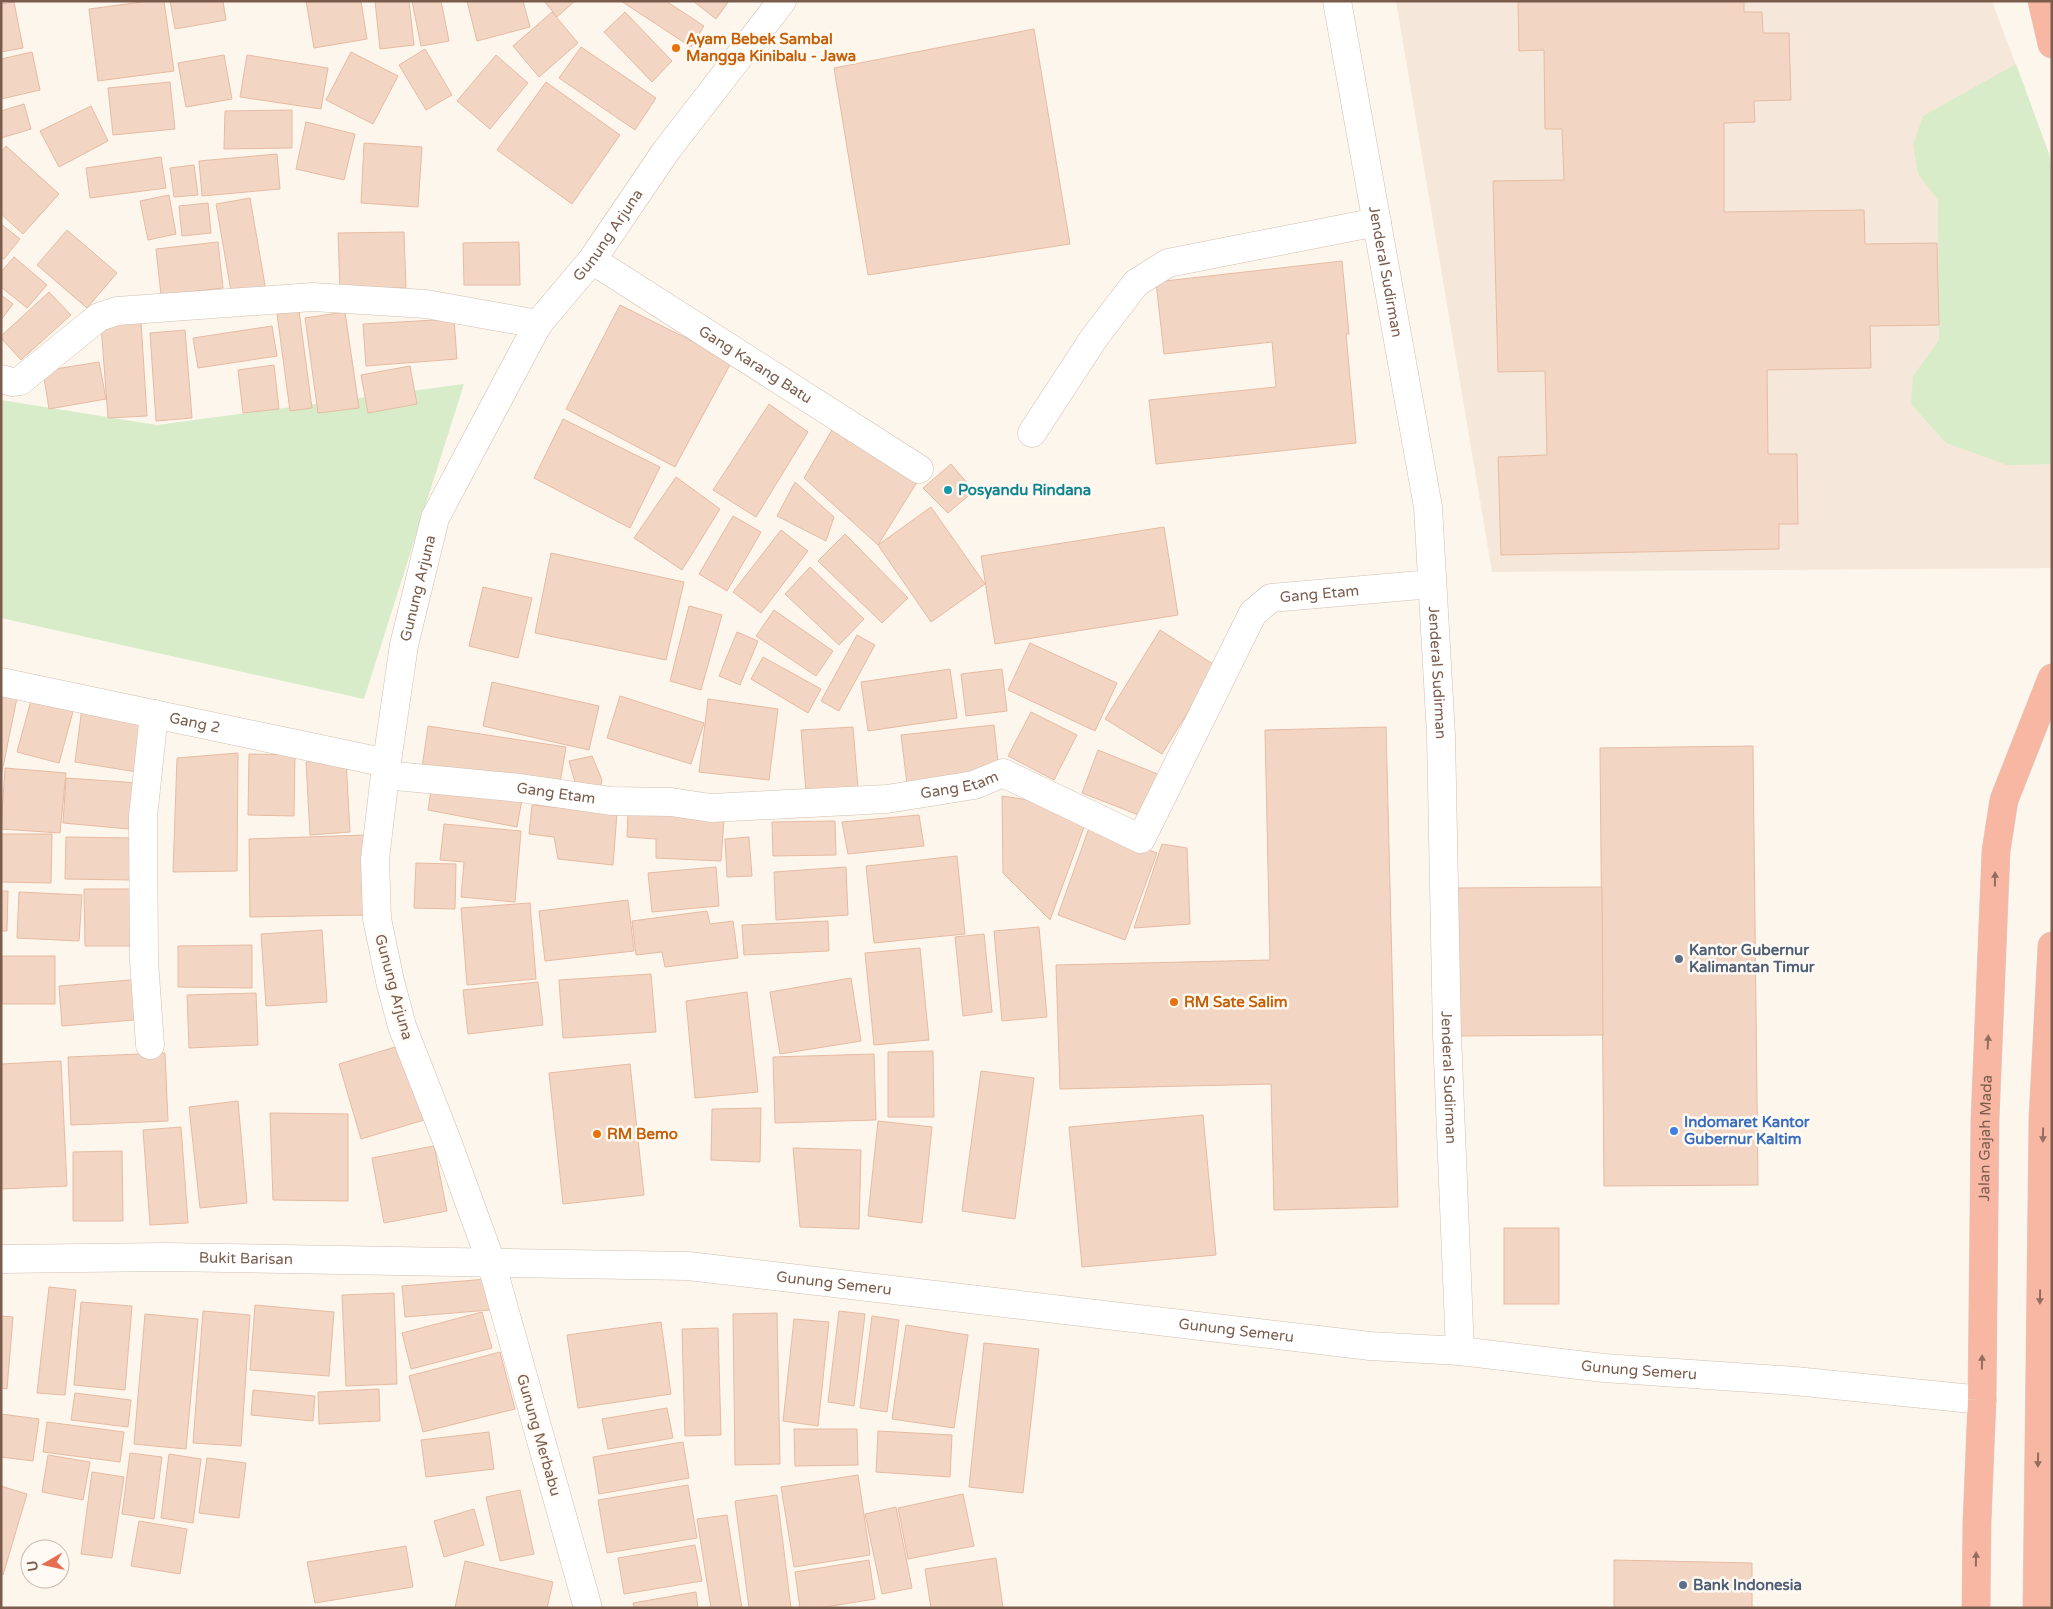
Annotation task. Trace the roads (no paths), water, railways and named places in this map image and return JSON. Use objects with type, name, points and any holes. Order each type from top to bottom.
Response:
[{"type":"highway","points":[[2042,1],[2052,44]]},
{"type":"highway","name":"Jalan Gajah Mada","points":[[1976,1608],[1982,1400],[1985,1120],[1996,852],[2004,800],[2052,678]]},
{"type":"highway","points":[[2036,1608],[2043,1118],[2052,946]]},
{"type":"street","name":"Gunung Arjuna","points":[[491,1262],[447,1141],[402,1026],[377,919],[375,859],[404,645],[435,518],[538,324],[592,260],[666,151],[782,1]]},
{"type":"street","name":"Jenderal Sudirman","points":[[1337,1],[1428,507],[1441,736],[1447,1035],[1460,1351]]},
{"type":"street","points":[[1032,434],[1094,338],[1136,283],[1168,263],[1377,222]]},
{"type":"street","name":"Gang Karang Batu","points":[[592,260],[919,469]]},
{"type":"street","points":[[1,379],[12,382],[20,381],[100,317],[117,311],[313,297],[426,304],[538,324]]},
{"type":"street","name":"Gang Etam","points":[[386,769],[611,801],[671,802],[711,808],[887,799],[974,785],[1003,773],[1141,839],[1253,613],[1271,598],[1432,584]]},
{"type":"street","name":"Gang 2","points":[[1,682],[154,714],[386,769]]},
{"type":"street","points":[[150,1045],[144,961],[143,817],[154,714]]},
{"type":"street","name":"Bukit Barisan","points":[[1,1259],[165,1257],[491,1262]]},
{"type":"street","name":"Gunung Semeru","points":[[491,1262],[688,1266],[1370,1346],[1460,1351],[1604,1368],[1795,1381],[1982,1400]]},
{"type":"street","name":"Gunung Merbabu","points":[[491,1262],[588,1608]]},
{"type":"place","name":"Ayam Bebek Sambal Mangga Kinibalu - Jawa","points":[[676,48]]},
{"type":"place","name":"Posyandu Rindana","points":[[948,490]]},
{"type":"place","name":"Kantor Gubernur Kalimantan Timur","points":[[1679,959]]},
{"type":"place","name":"RM Sate Salim","points":[[1174,1002]]},
{"type":"place","name":"Indomaret Kantor Gubernur Kaltim","points":[[1674,1131]]},
{"type":"place","name":"RM Bemo","points":[[597,1134]]},
{"type":"place","name":"Bank Indonesia","points":[[1683,1585]]}]
